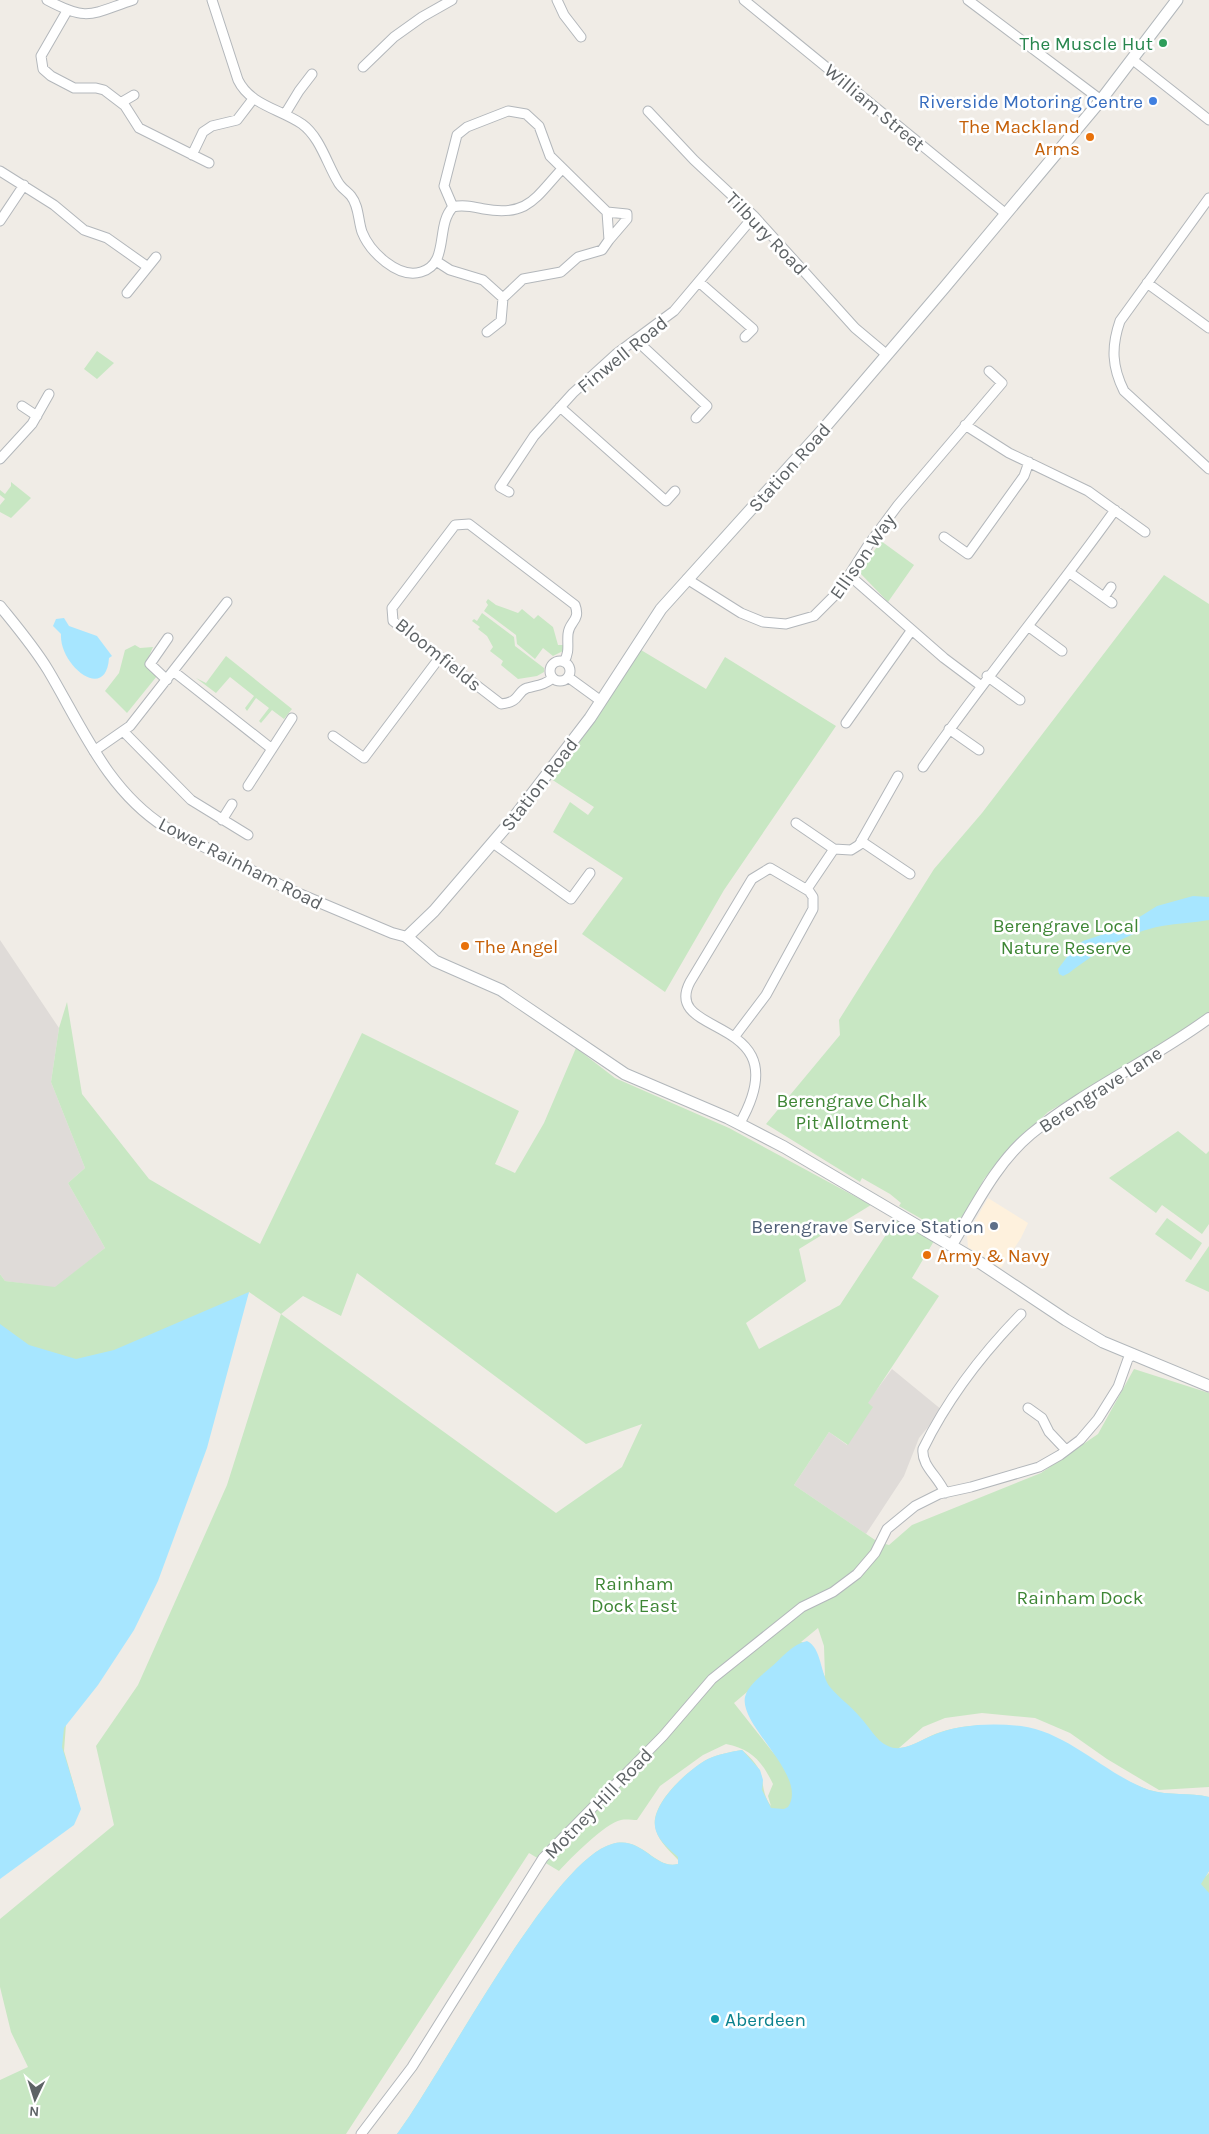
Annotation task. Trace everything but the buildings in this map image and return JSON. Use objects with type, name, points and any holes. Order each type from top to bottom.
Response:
[{"type":"main road","name":"Station Road","points":[[407,937],[434,911],[493,844],[601,701],[661,609],[814,440],[1006,214],[1133,60],[1177,0]]},
{"type":"main road","points":[[407,937],[435,961],[501,990],[626,1074],[740,1123],[952,1245],[1103,1342],[1209,1386]]},
{"type":"street","points":[[47,0],[67,11],[87,15],[132,0]]},
{"type":"street","points":[[212,0],[238,80],[253,99],[285,114],[310,132],[339,184],[353,198],[365,239],[399,270],[413,274],[423,272],[436,261],[445,218],[453,208],[472,206],[504,212],[523,208],[562,169]]},
{"type":"street","points":[[363,67],[394,37],[422,17],[452,0]]},
{"type":"street","points":[[557,0],[564,15],[581,37]]},
{"type":"street","name":"William Street","points":[[744,0],[1006,214]]},
{"type":"street","points":[[968,0],[1101,100]]},
{"type":"street","points":[[67,11],[43,52],[41,60],[42,69],[74,88],[100,88],[122,102],[139,128],[209,163]]},
{"type":"street","points":[[1133,60],[1209,120]]},
{"type":"street","points":[[285,114],[312,74]]},
{"type":"street","points":[[122,102],[134,96]]},
{"type":"street","points":[[192,155],[203,132],[212,126],[238,119],[253,99]]},
{"type":"street","points":[[453,208],[444,186],[457,136],[467,127],[496,115],[517,111],[531,118],[539,126],[550,156],[562,169],[608,212],[627,214],[627,218],[602,250],[578,257],[560,272],[523,279],[503,298],[501,321],[487,332]]},
{"type":"street","name":"Tilbury Road","points":[[648,111],[694,160],[754,216],[855,328],[886,354]]},
{"type":"street","points":[[0,171],[54,204],[84,230],[107,238],[148,267]]},
{"type":"street","points":[[0,220],[24,185]]},
{"type":"street","points":[[1209,198],[1206,210],[1147,283],[1120,321],[1114,339],[1113,359],[1117,377],[1124,391],[1209,469]]},
{"type":"street","points":[[608,212],[609,240]]},
{"type":"street","name":"Finwell Road","points":[[509,492],[500,487],[534,436],[560,407],[602,366],[674,311],[754,216]]},
{"type":"street","points":[[127,293],[156,257]]},
{"type":"street","points":[[436,261],[450,270],[483,280],[503,298]]},
{"type":"street","points":[[699,282],[753,329],[746,337]]},
{"type":"street","points":[[1147,283],[1209,328]]},
{"type":"street","points":[[636,340],[707,406],[696,418]]},
{"type":"street","name":"Ellison Way","points":[[687,579],[753,619],[786,624],[803,620],[822,610],[898,505],[1002,383],[989,371]]},
{"type":"street","points":[[0,459],[15,445],[38,416],[49,394]]},
{"type":"street","points":[[22,406],[38,416]]},
{"type":"street","points":[[560,407],[666,500],[675,491]]},
{"type":"street","points":[[966,425],[992,443],[1088,491],[1145,532]]},
{"type":"street","points":[[944,537],[968,554],[1024,476],[1029,462]]},
{"type":"street","points":[[923,766],[980,685],[1070,573],[1115,510]]},
{"type":"street","name":"Bloomfields","points":[[553,678],[543,686],[526,688],[514,702],[501,704],[393,621],[392,608],[455,525],[469,524],[575,605],[577,618],[568,633],[569,651],[564,662]]},
{"type":"street","points":[[1070,573],[1108,600],[1112,587]]},
{"type":"street","points":[[849,575],[911,631],[980,685]]},
{"type":"street","points":[[94,751],[124,732],[167,680],[226,602]]},
{"type":"street","name":"Lower Rainham Road","points":[[0,606],[47,669],[94,751],[129,799],[165,827],[318,903],[392,933],[407,937]]},
{"type":"street","points":[[1028,626],[1062,651]]},
{"type":"street","points":[[846,722],[911,631]]},
{"type":"street","points":[[167,680],[150,664],[168,638]]},
{"type":"street","points":[[333,736],[364,758],[440,657]]},
{"type":"street","name":"Bloomfields","points":[[558,662],[564,662],[570,669],[568,677],[562,681],[553,678],[551,673],[553,665],[558,662]]},
{"type":"street","points":[[173,671],[272,749]]},
{"type":"street","points":[[987,676],[1020,700]]},
{"type":"street","points":[[568,677],[601,701]]},
{"type":"street","points":[[248,786],[292,718]]},
{"type":"street","points":[[949,729],[979,750]]},
{"type":"street","points":[[124,732],[185,795],[248,835]]},
{"type":"street","points":[[796,823],[834,849],[851,850],[861,841],[898,776]]},
{"type":"street","points":[[222,820],[232,804]]},
{"type":"street","points":[[861,841],[910,874]]},
{"type":"street","points":[[493,844],[570,899],[590,873]]},
{"type":"street","points":[[807,889],[834,849]]},
{"type":"street","points":[[735,1036],[766,995],[813,908],[813,898],[807,889],[770,868],[752,879],[689,983],[686,1000],[692,1012],[735,1036],[751,1055],[757,1074],[754,1094],[740,1123]]},
{"type":"street","name":"Berengrave Lane","points":[[952,1245],[995,1175],[1030,1135],[1066,1108],[1209,1018]]},
{"type":"street","points":[[945,1492],[940,1482],[924,1462],[923,1449],[969,1376],[1002,1334],[1021,1314]]},
{"type":"street","name":"Motney Hill Road","points":[[361,2134],[412,2067],[544,1858],[663,1736],[712,1679],[802,1607],[833,1592],[857,1574],[875,1553],[881,1544],[882,1537],[891,1526],[915,1506],[945,1492],[971,1487],[1038,1467],[1080,1440],[1098,1419],[1118,1387],[1128,1359],[1133,1354]]},
{"type":"street","points":[[1028,1408],[1042,1418],[1049,1432],[1066,1450]]},
{"type":"shaded area","points":[[0,940],[59,1028],[51,1082],[85,1168],[68,1183],[105,1248],[55,1288],[5,1281],[0,1274]]},
{"type":"shaded area","points":[[988,1198],[1028,1223],[1021,1238],[1001,1268],[968,1247],[967,1235]]},
{"type":"shaded area","points":[[892,1369],[942,1410],[919,1438],[904,1476],[866,1534],[794,1485],[829,1432],[847,1445],[872,1407],[867,1403]]},
{"type":"green space","points":[[97,351],[114,363],[97,379],[84,369]]},
{"type":"green space","points":[[11,482],[31,498],[11,518],[0,512],[0,505],[5,499],[0,495],[0,490],[5,494],[11,486]]},
{"type":"green space","points":[[881,541],[914,565],[888,602],[861,574],[861,570]]},
{"type":"green space","name":"Berengrave Local Nature Reserve","points":[[1164,575],[1209,604],[1209,1013],[1144,1056],[1048,1112],[1013,1145],[984,1179],[970,1208],[946,1233],[899,1206],[901,1203],[890,1194],[862,1178],[860,1182],[766,1124],[840,1035],[839,1020],[934,869],[982,813]]},
{"type":"green space","points":[[488,599],[496,605],[518,613],[522,609],[534,619],[538,615],[553,627],[558,645],[563,645],[563,651],[553,656],[543,648],[535,659],[517,644],[516,635],[484,611],[488,605],[486,602]]},
{"type":"green space","points":[[482,613],[514,637],[515,646],[544,668],[544,672],[537,676],[518,679],[501,665],[503,661],[490,651],[493,647],[487,636],[472,621],[474,619],[477,621]]},
{"type":"green space","points":[[135,645],[140,648],[153,647],[146,663],[148,668],[157,676],[127,713],[105,691],[119,673],[125,650]]},
{"type":"green space","points":[[641,650],[706,689],[725,657],[836,726],[724,890],[665,992],[582,934],[623,878],[553,832],[570,802],[588,815],[594,807],[548,777]]},
{"type":"green space","points":[[226,656],[292,709],[284,719],[272,710],[261,723],[259,721],[269,708],[256,698],[247,711],[245,708],[254,696],[230,677],[216,693],[196,678],[206,683]]},
{"type":"green space","points":[[67,1002],[82,1094],[149,1179],[260,1244],[362,1033],[519,1111],[495,1164],[515,1173],[544,1123],[576,1048],[615,1078],[729,1128],[871,1205],[799,1249],[806,1281],[746,1323],[759,1349],[840,1305],[897,1218],[934,1241],[912,1278],[939,1296],[868,1403],[873,1407],[848,1445],[829,1432],[794,1485],[878,1542],[889,1545],[912,1525],[1041,1473],[1098,1434],[1134,1369],[1209,1393],[1209,1787],[1159,1790],[1107,1759],[1070,1733],[1035,1718],[982,1713],[945,1718],[923,1727],[899,1748],[910,1746],[941,1732],[960,1727],[994,1725],[1017,1727],[1038,1732],[1057,1740],[1110,1771],[1149,1790],[1209,1797],[1209,1871],[1206,1876],[1209,1873],[1209,2134],[397,2134],[529,1928],[559,1888],[587,1859],[612,1844],[623,1843],[632,1844],[662,1862],[678,1864],[679,1861],[660,1839],[656,1830],[655,1820],[658,1810],[663,1800],[681,1780],[700,1764],[720,1754],[742,1750],[749,1756],[760,1771],[765,1793],[771,1806],[768,1796],[773,1784],[765,1769],[749,1753],[735,1746],[726,1744],[703,1755],[660,1786],[637,1820],[621,1820],[606,1828],[588,1842],[559,1871],[529,1853],[346,2134],[0,2134],[0,2080],[28,2067],[11,2032],[0,1987],[0,1919],[114,1825],[96,1746],[138,1685],[227,1485],[281,1314],[249,1292],[66,1724],[64,1751],[77,1796],[0,1873],[0,1274],[5,1281],[55,1287],[105,1248],[68,1183],[85,1168],[51,1082],[59,1028]],"holes":[[[357,1273],[586,1444],[642,1424],[622,1467],[556,1513],[281,1314],[303,1296],[341,1316]],[[818,1628],[824,1646],[825,1677],[811,1644],[801,1642]],[[747,1692],[746,1701],[750,1717],[775,1755],[734,1703]]]},
{"type":"green space","points":[[1178,1131],[1206,1154],[1209,1151],[1209,1224],[1202,1234],[1162,1205],[1156,1213],[1109,1178]]},
{"type":"green space","points":[[1167,1218],[1202,1243],[1191,1260],[1155,1234]]},
{"type":"green space","points":[[1209,1246],[1209,1292],[1185,1281]]},
{"type":"water","points":[[64,618],[69,626],[97,636],[112,656],[109,658],[106,671],[100,678],[92,678],[83,674],[67,657],[62,646],[61,634],[53,626],[56,619]]},
{"type":"water","points":[[1193,896],[1209,897],[1209,920],[1162,926],[1137,933],[1101,950],[1069,973],[1063,976],[1059,974],[1058,969],[1073,949],[1083,941],[1122,928],[1157,906]]},
{"type":"water","points":[[249,1292],[207,1448],[158,1581],[134,1630],[98,1685],[64,1728],[62,1747],[81,1809],[74,1825],[0,1879],[0,1324],[29,1345],[76,1359],[114,1350]]},
{"type":"water","points":[[807,1641],[816,1649],[830,1687],[856,1713],[876,1737],[884,1744],[893,1748],[910,1746],[942,1732],[964,1727],[987,1725],[1021,1726],[1055,1736],[1117,1774],[1149,1790],[1209,1797],[1209,1871],[1201,1884],[1209,1893],[1209,2134],[397,2134],[529,1928],[559,1888],[587,1859],[612,1844],[622,1843],[632,1844],[662,1862],[678,1864],[678,1857],[660,1839],[656,1831],[655,1821],[663,1800],[691,1771],[712,1757],[742,1750],[760,1770],[763,1780],[762,1790],[771,1808],[784,1809],[788,1807],[792,1795],[789,1781],[782,1766],[752,1722],[746,1709],[745,1697],[752,1685],[792,1648]]},
{"type":"place","name":"The Muscle Hut","points":[[1163,43]]},
{"type":"place","name":"Riverside Motoring Centre","points":[[1153,101]]},
{"type":"place","name":"The Mackland Arms","points":[[1090,137]]},
{"type":"place","name":"The Angel","points":[[465,946]]},
{"type":"place","name":"Berengrave Service Station","points":[[994,1226]]},
{"type":"place","name":"Army & Navy","points":[[927,1255]]},
{"type":"place","name":"Aberdeen","points":[[715,2019]]},
{"type":"park label","name":"Berengrave Chalk Pit Allotment","points":[[852,1111]]},
{"type":"park label","name":"Rainham Dock East","points":[[634,1594]]},
{"type":"park label","name":"Rainham Dock","points":[[1080,1597]]}]
